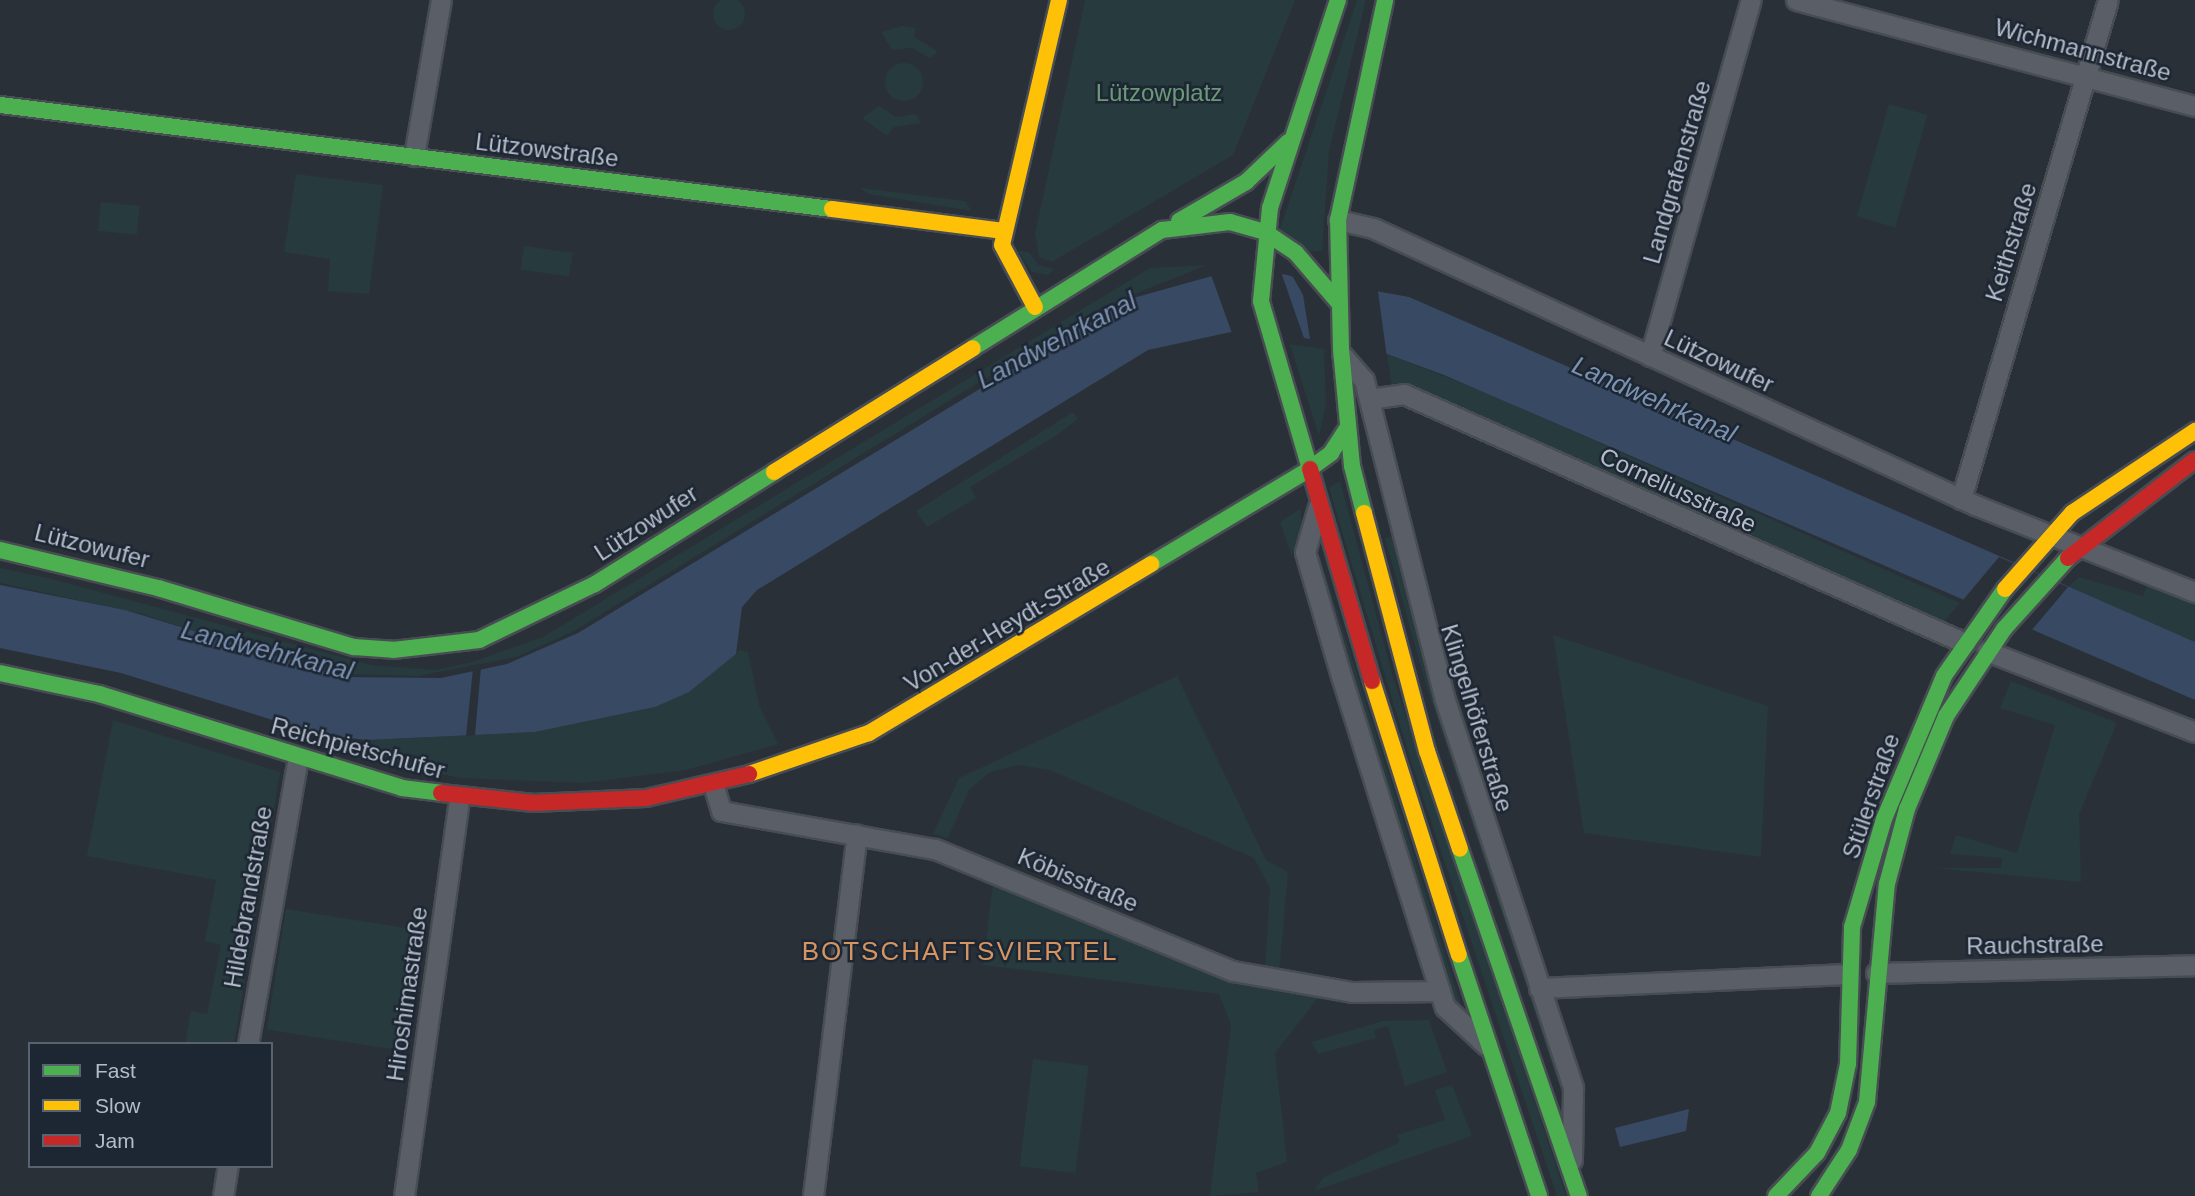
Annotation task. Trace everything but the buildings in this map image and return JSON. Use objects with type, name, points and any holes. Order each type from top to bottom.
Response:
[{"type":"main road","points":[[1035,307],[1004,258],[1004,231],[1059,0]]},
{"type":"main road","points":[[1338,0],[1288,142],[1265,232],[1261,267],[1270,340],[1318,508],[1539,1196]]},
{"type":"main road","points":[[1341,351],[1338,220],[1345,165],[1385,0]]},
{"type":"main road","name":"Lützowstraße","points":[[0,105],[1004,231]]},
{"type":"main road","points":[[1162,230],[1241,186],[1273,149],[1288,142]]},
{"type":"main road","name":"Lützowufer","points":[[0,550],[158,588],[354,647],[393,650],[479,640],[601,580],[1162,230],[1230,222],[1265,232]]},
{"type":"main road","points":[[1265,232],[1311,268],[1338,302]]},
{"type":"main road","name":"Klingelhöferstraße","points":[[1341,351],[1347,428],[1363,526],[1427,751],[1579,1196]]},
{"type":"main road","points":[[1308,470],[1331,453],[1347,428]]},
{"type":"main road","name":"Stülerstraße","points":[[1776,1196],[1817,1153],[1838,1113],[1848,1064],[1847,974],[1852,927],[1884,819],[1927,709],[1986,611],[2049,536],[2085,503],[2195,431]]},
{"type":"main road","name":"Stülerstraße","points":[[1819,1196],[1849,1150],[1867,1102],[1876,973],[1887,884],[1907,809],[1946,716],[1987,651],[2047,578],[2080,544],[2195,460]]},
{"type":"main road","name":"Von-der-Heydt-Straße","points":[[713,784],[786,765],[869,733],[1308,470]]},
{"type":"main road","points":[[1965,643],[1987,651]]},
{"type":"main road","name":"Reichpietschufer","points":[[0,673],[99,694],[298,758],[459,798],[578,803],[713,784]]},
{"type":"main road","points":[[1847,974],[1876,973]]},
{"type":"street","points":[[414,156],[440,0]]},
{"type":"street","name":"Landgrafenstraße","points":[[1650,356],[1751,0]]},
{"type":"street","name":"Wichmannstraße","points":[[1796,0],[2087,75],[2195,106]]},
{"type":"street","name":"Keithstraße","points":[[1961,499],[2108,0]]},
{"type":"street","name":"Lützowufer","points":[[1338,220],[1373,228],[1961,499],[2049,536],[2080,544],[2195,592]]},
{"type":"street","name":"Klingelhöferstraße","points":[[1341,351],[1364,380],[1424,629],[1573,1088],[1571,1171]]},
{"type":"street","name":"Corneliusstraße","points":[[1369,399],[1404,394],[1965,643]]},
{"type":"street","points":[[1318,508],[1305,552],[1445,1007],[1491,1049]]},
{"type":"street","points":[[1987,651],[2195,732]]},
{"type":"street","name":"Hildebrandstraße","points":[[248,1042],[298,758]]},
{"type":"street","name":"Köbisstraße","points":[[713,784],[721,811],[857,835],[975,863],[1220,967],[1271,982],[1352,992],[1440,991]]},
{"type":"street","name":"Hiroshimastraße","points":[[404,1196],[459,798]]},
{"type":"street","points":[[813,1196],[857,835]]},
{"type":"street","name":"Rauchstraße","points":[[1876,973],[2195,965]]},
{"type":"street","points":[[1539,988],[1847,974]]},
{"type":"street","points":[[223,1196],[228,1168]]},
{"type":"green space","points":[[726,-1],[735,0],[745,14],[740,25],[729,30],[718,25],[713,14],[718,3]]},
{"type":"green space","name":"Lützowplatz","points":[[1085,0],[1295,0],[1233,155],[1052,262],[1039,257],[1035,234]]},
{"type":"green space","points":[[1357,0],[1366,0],[1329,151],[1322,251],[1305,252],[1280,229]]},
{"type":"green space","points":[[902,26],[916,28],[914,37],[938,52],[930,58],[912,48],[892,50],[881,32]]},
{"type":"green space","points":[[904,63],[918,68],[923,82],[918,96],[904,101],[890,96],[885,82],[890,68]]},
{"type":"green space","points":[[1889,104],[1927,115],[1895,227],[1857,216]]},
{"type":"green space","points":[[879,106],[896,117],[916,114],[921,123],[894,127],[887,136],[862,118]]},
{"type":"green space","points":[[296,174],[383,185],[369,294],[328,291],[330,259],[284,252]]},
{"type":"green space","points":[[860,188],[965,201],[972,211],[868,194]]},
{"type":"green space","points":[[101,202],[140,206],[137,235],[98,231]]},
{"type":"green space","points":[[524,246],[573,253],[569,277],[521,270]]},
{"type":"green space","points":[[1017,250],[1030,253],[1038,265],[1054,269],[1048,275],[1032,272]]},
{"type":"green space","points":[[1207,265],[1102,307],[574,631],[516,657],[417,676],[349,674],[285,661],[142,614],[0,583],[0,568],[48,578],[371,665],[436,670],[472,662],[543,637],[1150,268]]},
{"type":"green space","points":[[1289,342],[1324,346],[1326,404],[1319,436]]},
{"type":"green space","points":[[1387,354],[1487,393],[1960,603],[1940,626],[1392,388]]},
{"type":"green space","points":[[1073,412],[1078,419],[1057,435],[970,487],[976,498],[927,527],[916,511]]},
{"type":"green space","points":[[1340,481],[1393,677],[1566,1196],[1557,1196],[1412,765],[1329,488]]},
{"type":"green space","points":[[1300,509],[1302,522],[1292,557],[1280,522]]},
{"type":"green space","points":[[1392,536],[1438,699],[1568,1090],[1567,1110],[1427,688],[1385,538]]},
{"type":"green space","points":[[1315,553],[1320,557],[1465,1018],[1455,1011]]},
{"type":"green space","points":[[2079,577],[2143,596],[2147,585],[2195,602],[2195,642],[2068,587]]},
{"type":"green space","points":[[1553,635],[1768,706],[1761,857],[1584,833]]},
{"type":"green space","points":[[740,650],[748,652],[759,705],[778,744],[686,770],[584,783],[460,778],[363,757],[367,740],[535,732],[655,707]]},
{"type":"green space","points":[[1177,676],[1266,860],[1288,872],[1279,975],[1265,971],[1270,888],[1254,858],[1050,770],[1018,765],[990,772],[969,790],[948,838],[933,834],[959,778]]},
{"type":"green space","points":[[2011,681],[2117,723],[2079,814],[2081,882],[1935,868],[2001,868],[2002,858],[1950,854],[1956,835],[2017,853],[2055,725],[2000,708]]},
{"type":"green space","points":[[113,720],[280,772],[234,1042],[185,1042],[191,1011],[207,1014],[221,945],[205,941],[216,880],[87,856]]},
{"type":"green space","points":[[993,884],[1238,981],[1318,998],[1275,1053],[1287,1162],[1256,1173],[1259,1192],[1210,1196],[1231,1025],[1219,994],[983,965]]},
{"type":"green space","points":[[286,909],[418,930],[399,1050],[267,1029]]},
{"type":"green space","points":[[1429,1020],[1447,1072],[1405,1086],[1388,1026],[1374,1030],[1376,1038],[1318,1054],[1312,1042],[1383,1021]]},
{"type":"green space","points":[[1033,1059],[1089,1066],[1075,1173],[1020,1166]]},
{"type":"green space","points":[[1452,1085],[1472,1136],[1314,1191],[1323,1178],[1400,1142],[1397,1135],[1445,1120],[1435,1090]]},
{"type":"water","points":[[1282,274],[1409,297],[2195,642],[2195,700],[1444,375],[1387,354],[1231,332],[1148,350],[757,590],[742,607],[736,654],[689,692],[655,707],[535,732],[367,740],[318,734],[121,673],[0,648],[0,585],[125,610],[345,677],[441,678],[507,664],[578,633],[1126,300],[1212,276]]},
{"type":"water","points":[[1689,1109],[1686,1131],[1620,1147],[1615,1128]]},
{"type":"pier","points":[[1210,272],[1281,272],[1300,272],[1377,284],[1387,358],[1233,336]],"holes":[[[1281,272],[1293,277],[1303,295],[1310,339],[1304,338]]]},
{"type":"pier","points":[[1999,557],[2068,587],[2030,632],[1963,600]]},
{"type":"pier","points":[[481,667],[475,735],[466,736],[473,669]]},
{"type":"traffic: fast","points":[[1310,469],[1261,301],[1270,208],[1338,0]]},
{"type":"traffic: fast","points":[[1364,513],[1352,466],[1341,349],[1338,220],[1385,0]]},
{"type":"traffic: fast","points":[[0,105],[832,209]]},
{"type":"traffic: fast","points":[[1179,221],[1246,182],[1288,142]]},
{"type":"traffic: fast","points":[[973,348],[1162,230],[1230,222],[1265,232],[1296,253],[1338,302]]},
{"type":"traffic: fast","points":[[1151,564],[1308,470],[1331,453],[1347,428]]},
{"type":"traffic: fast","points":[[0,550],[158,588],[354,647],[393,650],[479,640],[595,584],[774,472]]},
{"type":"traffic: fast","points":[[1819,1196],[1849,1150],[1867,1102],[1887,884],[1907,809],[1946,716],[2004,629],[2068,558]]},
{"type":"traffic: fast","points":[[1776,1196],[1817,1153],[1838,1113],[1848,1064],[1852,927],[1884,819],[1944,676],[2005,589]]},
{"type":"traffic: fast","points":[[0,673],[99,694],[402,788],[441,793]]},
{"type":"traffic: fast","points":[[1460,849],[1579,1196]]},
{"type":"traffic: fast","points":[[1459,955],[1539,1196]]},
{"type":"traffic: slow","points":[[1035,307],[1002,245],[1059,0]]},
{"type":"traffic: slow","points":[[832,209],[1004,231]]},
{"type":"traffic: slow","points":[[774,472],[973,348]]},
{"type":"traffic: slow","points":[[2005,589],[2072,513],[2195,431]]},
{"type":"traffic: slow","points":[[1364,513],[1427,751],[1460,849]]},
{"type":"traffic: slow","points":[[749,774],[869,733],[1151,564]]},
{"type":"traffic: slow","points":[[1372,681],[1459,955]]},
{"type":"traffic: jam","points":[[2068,558],[2195,460]]},
{"type":"traffic: jam","points":[[1310,469],[1372,681]]},
{"type":"traffic: jam","points":[[441,793],[533,803],[646,798],[749,774]]},
{"type":"district","name":"BOTSCHAFTSVIERTEL","points":[[960,952]]},
{"type":"water label","name":"Landwehrkanal","points":[[1057,341]]},
{"type":"water label","name":"Landwehrkanal","points":[[1654,400]]},
{"type":"water label","name":"Landwehrkanal","points":[[267,651]]}]
